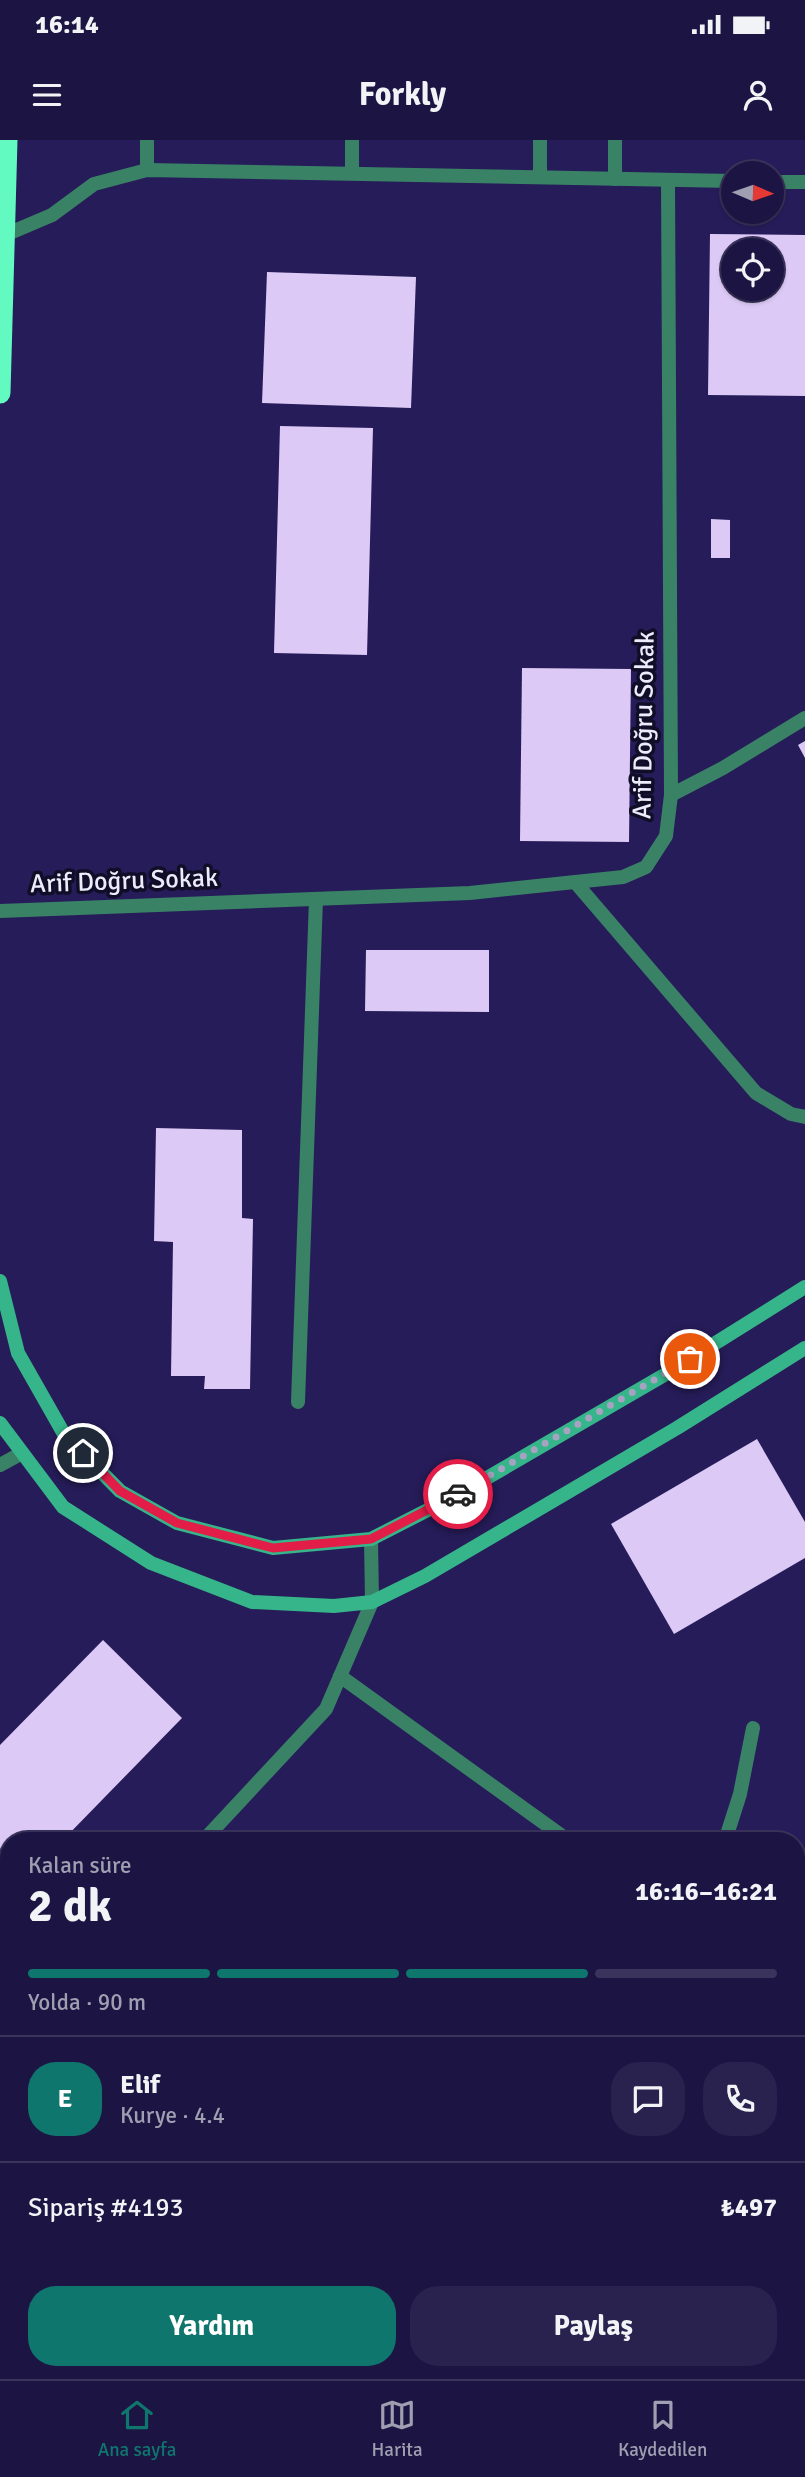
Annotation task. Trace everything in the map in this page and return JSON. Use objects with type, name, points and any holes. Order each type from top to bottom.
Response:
[{"type":"highway","points":[[0,393],[7,140]]},
{"type":"main road","points":[[0,1281],[18,1353],[64,1434],[120,1491],[177,1523],[273,1548],[371,1539],[461,1493],[666,1374],[805,1287]]},
{"type":"main road","points":[[0,1423],[63,1507],[151,1563],[252,1602],[334,1606],[372,1602],[425,1576],[677,1428],[805,1348]]},
{"type":"street","points":[[147,140],[147,170]]},
{"type":"street","points":[[352,140],[352,173]]},
{"type":"street","points":[[540,140],[540,177]]},
{"type":"street","points":[[615,140],[615,179]]},
{"type":"street","points":[[5,235],[52,215],[94,184],[147,170],[721,181]]},
{"type":"street","name":"Arif Doğru Sokak","points":[[0,911],[470,893],[623,877],[646,867],[666,836],[671,795],[668,180]]},
{"type":"street","points":[[784,182],[805,182]]},
{"type":"street","points":[[671,795],[723,768],[805,718]]},
{"type":"street","points":[[575,882],[756,1093],[792,1114],[805,1117]]},
{"type":"street","points":[[298,1402],[316,899]]},
{"type":"street","points":[[0,1465],[23,1453]]},
{"type":"street","points":[[211,1832],[326,1709],[372,1602],[371,1539]]},
{"type":"street","points":[[340,1676],[557,1832]]},
{"type":"street","points":[[728,1832],[740,1794],[753,1728]]},
{"type":"building","points":[[710,234],[805,235],[805,396],[708,395]]},
{"type":"building","points":[[267,272],[416,277],[411,408],[262,403]]},
{"type":"building","points":[[280,426],[373,428],[367,655],[274,653]]},
{"type":"building","points":[[711,519],[730,520],[730,558],[711,558]]},
{"type":"building","points":[[522,668],[631,669],[629,842],[520,841]]},
{"type":"building","points":[[805,741],[805,758],[798,745]]},
{"type":"building","points":[[366,950],[489,950],[489,1012],[365,1011]]},
{"type":"building","points":[[156,1128],[242,1130],[242,1218],[253,1219],[250,1389],[204,1389],[205,1376],[171,1376],[173,1242],[154,1241]]},
{"type":"building","points":[[757,1439],[805,1522],[805,1558],[674,1634],[611,1524]]},
{"type":"building","points":[[103,1640],[182,1718],[71,1832],[0,1832],[0,1745]]},
{"type":"way so far","points":[[458,1494],[690,1359]]},
{"type":"route","points":[[83,1453],[120,1491],[177,1523],[273,1548],[371,1539],[458,1494]]}]
